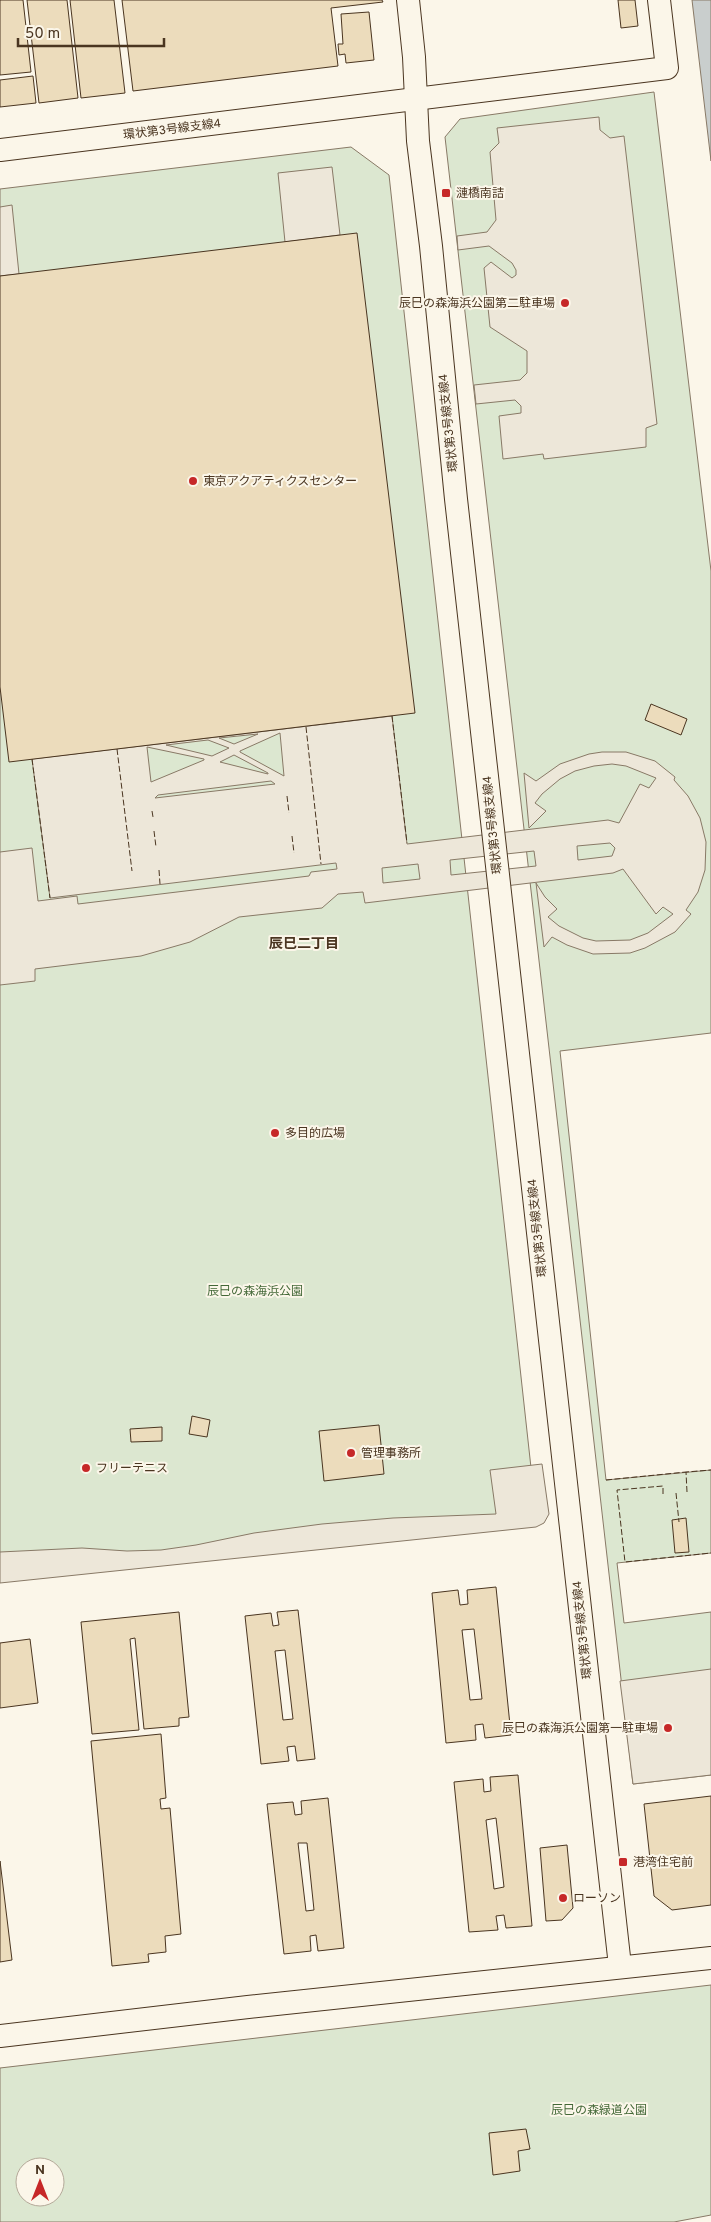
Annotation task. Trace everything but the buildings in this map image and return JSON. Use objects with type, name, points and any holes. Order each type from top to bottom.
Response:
[{"type":"street","points":[[408,0],[414,57],[415,100],[667,68],[659,0]]},
{"type":"street","name":"環状第3号線支線4","points":[[0,150],[415,100],[456,499],[620,1966]]},
{"type":"street","points":[[0,2036],[620,1966],[711,1958]]},
{"type":"green space","points":[[654,92],[711,571],[711,1033],[560,1051],[606,1480],[711,1470],[711,1553],[617,1563],[624,1623],[711,1612],[711,1775],[633,1784],[445,137],[460,119]]},
{"type":"green space","name":"辰巳の森海浜公園","points":[[351,147],[389,175],[534,1495],[518,1518],[0,1578],[0,189]]},
{"type":"green space","name":"辰巳の森緑道公園","points":[[711,1985],[711,2215],[674,2222],[0,2222],[0,2068]]},
{"type":"shaded area","points":[[692,0],[711,0],[711,161]]},
{"type":"shaded area","name":"辰巳の森海浜公園第二駐車場","points":[[599,117],[600,130],[610,138],[624,136],[657,424],[646,428],[646,447],[544,459],[543,454],[503,459],[499,416],[521,413],[521,406],[515,400],[476,404],[474,385],[520,380],[527,373],[527,351],[490,327],[484,268],[491,262],[512,278],[516,275],[516,270],[512,263],[489,246],[458,250],[457,236],[487,232],[496,220],[490,152],[499,143],[497,128]]},
{"type":"shaded area","points":[[332,167],[340,235],[285,242],[278,173]]},
{"type":"shaded area","points":[[12,205],[19,274],[0,276],[0,207]]},
{"type":"shaded area","points":[[392,716],[407,844],[608,820],[619,823],[640,784],[649,788],[656,778],[626,766],[612,764],[575,771],[560,779],[542,794],[535,803],[546,811],[529,828],[524,773],[536,781],[560,764],[589,754],[626,752],[655,761],[675,777],[674,780],[688,796],[700,818],[706,842],[705,870],[698,892],[686,910],[691,914],[675,932],[645,948],[630,953],[593,954],[567,945],[552,937],[544,947],[536,883],[545,897],[557,909],[548,917],[559,926],[583,938],[596,941],[630,940],[648,933],[673,914],[663,907],[656,914],[623,869],[613,873],[365,903],[363,892],[338,894],[322,908],[239,917],[190,942],[141,956],[35,969],[35,981],[0,985],[0,852],[32,848],[38,901],[77,896],[78,904],[309,876],[311,872],[337,869],[336,863],[50,898],[32,759]],"holes":[[[280,733],[284,776],[240,752]],[[258,734],[234,744],[219,738]],[[208,740],[229,748],[212,756],[166,745]],[[147,747],[204,759],[151,782]],[[234,755],[268,774],[220,762]],[[271,781],[275,784],[155,798],[158,795]],[[610,843],[615,848],[612,856],[578,860],[577,846]],[[534,851],[536,866],[451,875],[450,860]],[[418,864],[420,879],[383,883],[382,868]]]},
{"type":"shaded area","points":[[542,1464],[549,1514],[544,1523],[536,1527],[0,1583],[0,1552],[82,1548],[127,1551],[161,1550],[254,1533],[322,1524],[393,1518],[496,1514],[490,1470]]},
{"type":"shaded area","name":"辰巳の森海浜公園第一駐車場","points":[[711,1669],[711,1775],[633,1784],[620,1681]]},
{"type":"fence","points":[[392,716],[407,843]]},
{"type":"fence","points":[[306,727],[321,864]]},
{"type":"fence","points":[[117,749],[132,871]]},
{"type":"fence","points":[[32,759],[50,898]]},
{"type":"fence","points":[[287,796],[289,813]]},
{"type":"fence","points":[[152,811],[153,817]]},
{"type":"fence","points":[[154,831],[156,847]]},
{"type":"fence","points":[[292,836],[294,853]]},
{"type":"fence","points":[[159,870],[160,884]]},
{"type":"fence","points":[[687,1492],[686,1472],[711,1470]]},
{"type":"fence","points":[[606,1480],[686,1472]]},
{"type":"fence","points":[[663,1494],[663,1486],[617,1490],[625,1562],[711,1553]]},
{"type":"fence","points":[[676,1493],[679,1522]]},
{"type":"place","name":"漣橋南詰","points":[[446,193]]},
{"type":"place","name":"辰巳の森海浜公園第二駐車場","points":[[565,303]]},
{"type":"place","name":"東京アクアティクスセンター","points":[[193,481]]},
{"type":"place","name":"多目的広場","points":[[275,1133]]},
{"type":"place","name":"管理事務所","points":[[351,1453]]},
{"type":"place","name":"フリーテニス","points":[[86,1468]]},
{"type":"place","name":"辰巳の森海浜公園第一駐車場","points":[[668,1728]]},
{"type":"place","name":"港湾住宅前","points":[[623,1862]]},
{"type":"place","name":"ローソン","points":[[563,1898]]},
{"type":"district","name":"辰巳二丁目","points":[[304,943]]}]
